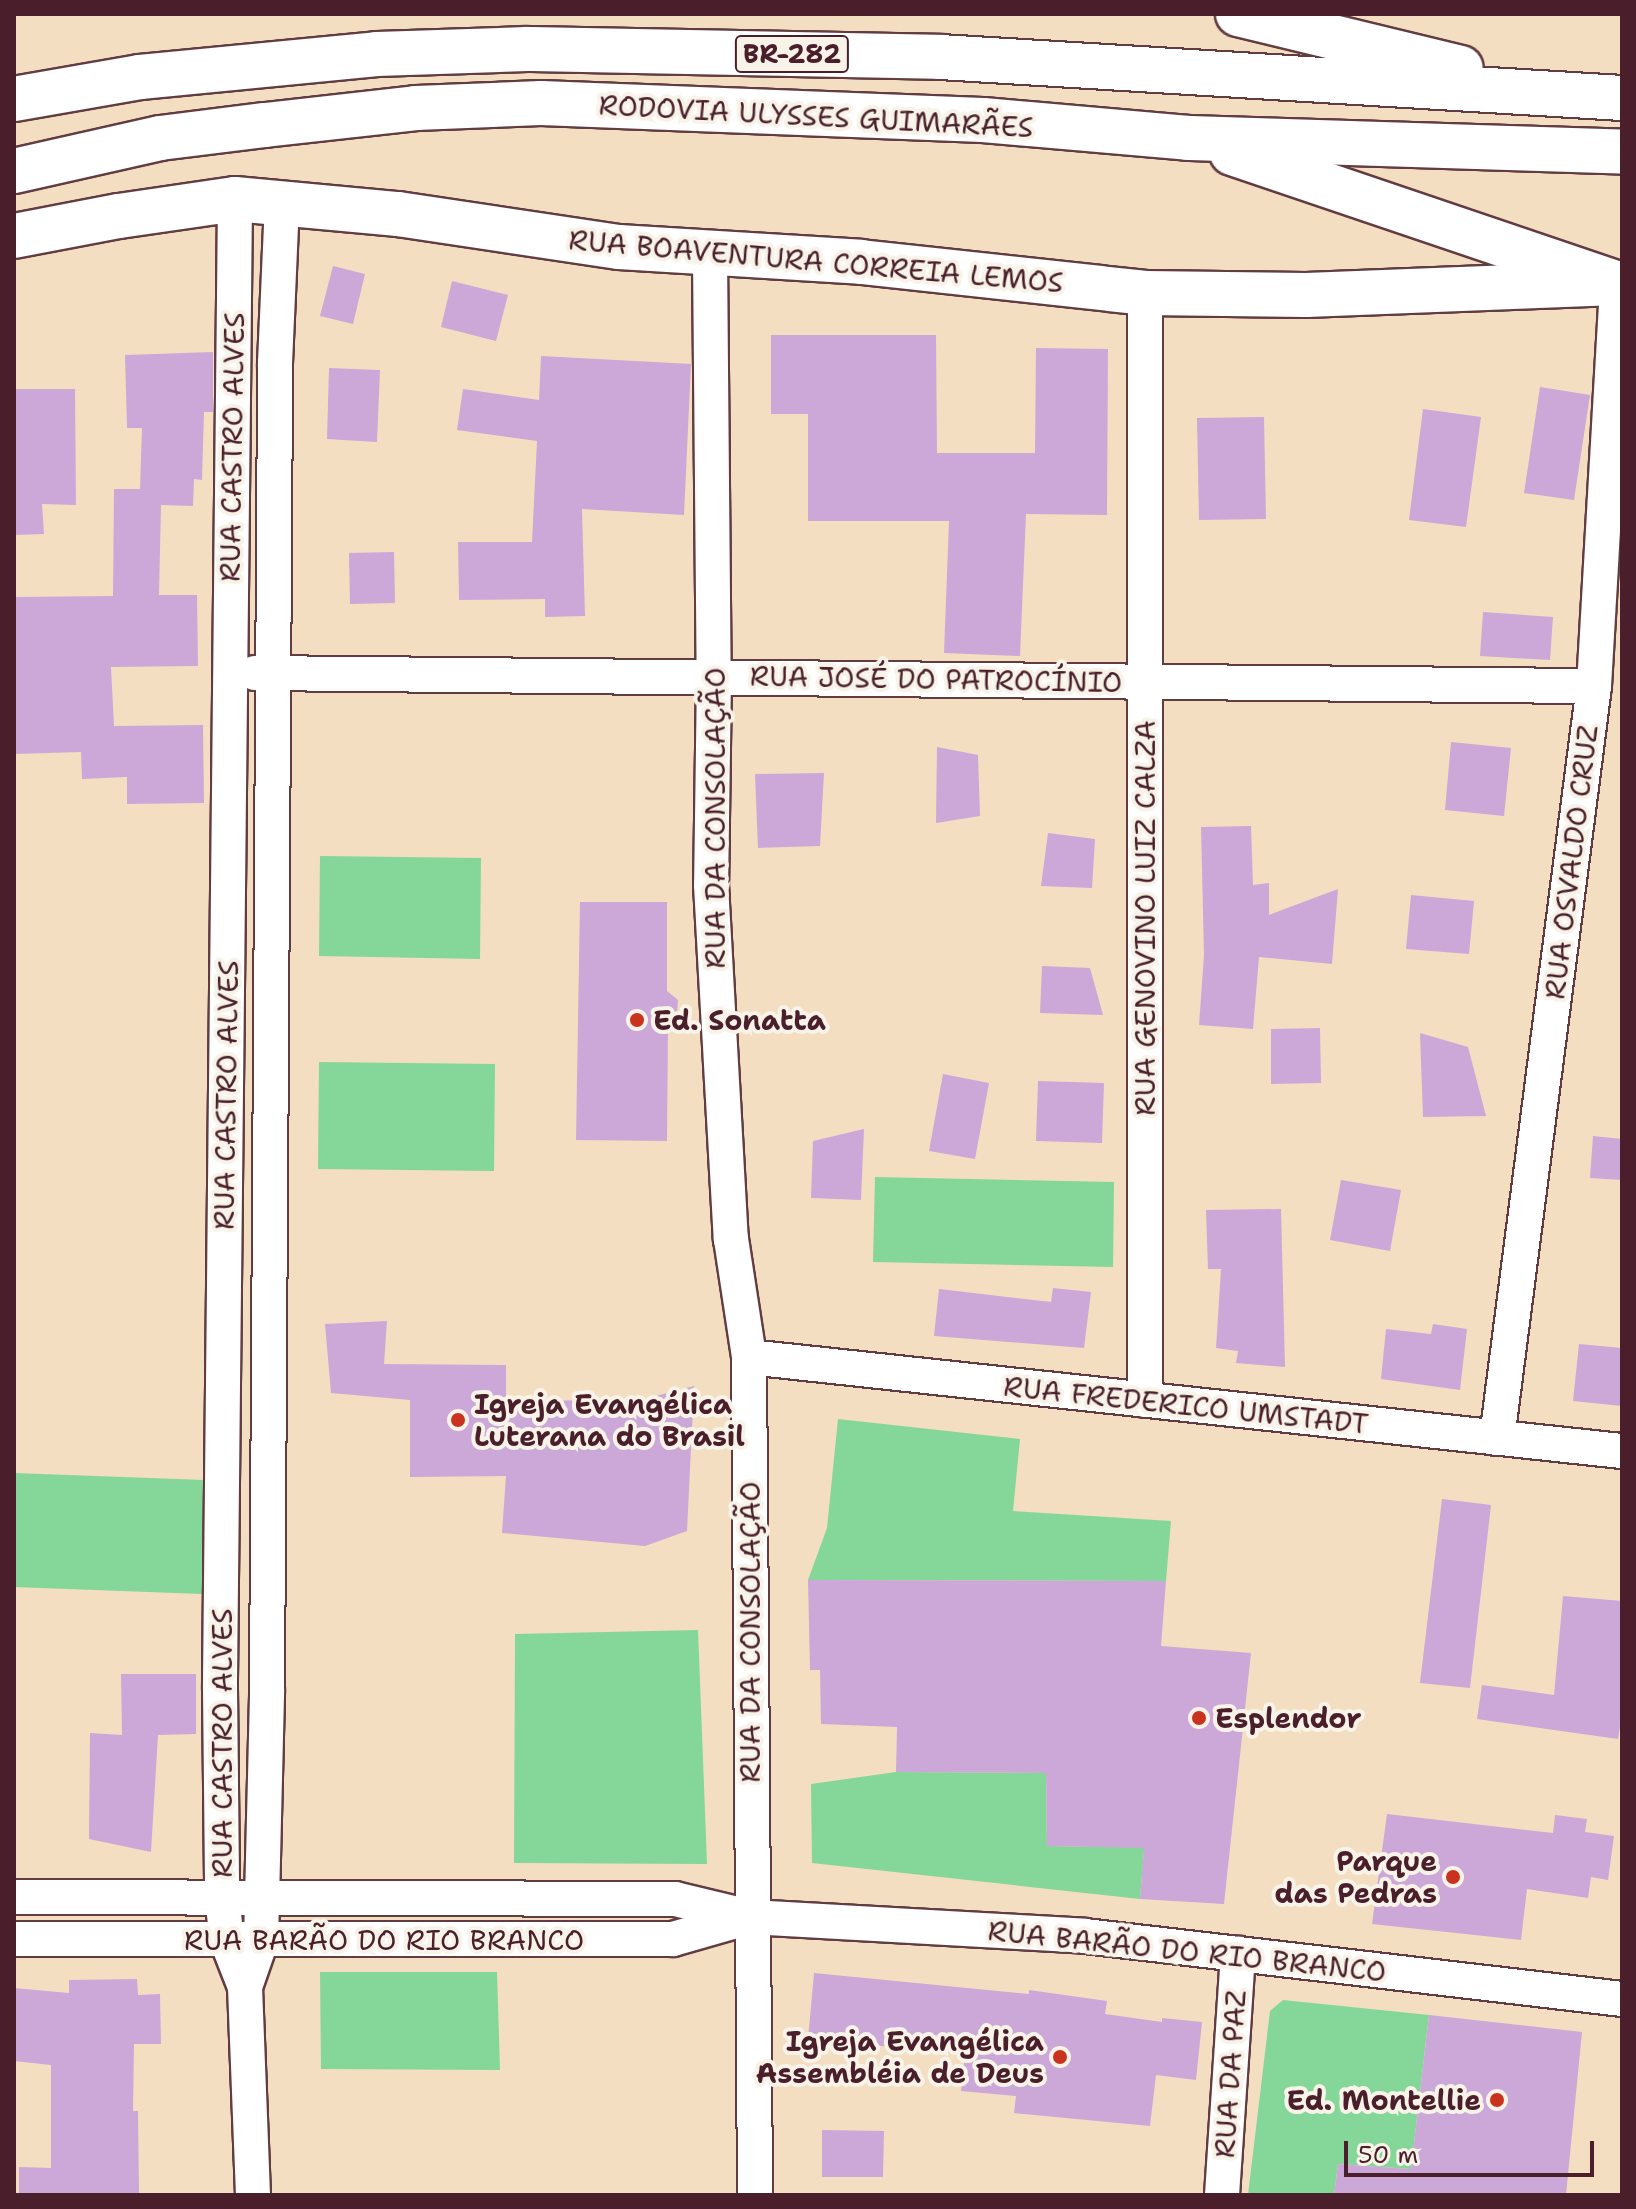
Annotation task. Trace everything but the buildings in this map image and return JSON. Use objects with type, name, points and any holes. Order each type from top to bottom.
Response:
[{"type":"main road","points":[[1238,14],[1572,95]]},
{"type":"main road","name":"RODOVIA ULYSSES GUIMARÃES","points":[[14,99],[140,77],[235,67],[377,54],[527,49],[940,57],[1622,98]]},
{"type":"main road","name":"RODOVIA ULYSSES GUIMARÃES","points":[[14,171],[160,138],[416,108],[541,103],[983,120],[1188,138],[1622,152]]},
{"type":"main road","points":[[1188,138],[1619,283]]},
{"type":"main road","name":"RUA BOAVENTURA CORREIA LEMOS","points":[[14,236],[235,199],[282,201],[515,230],[619,247],[861,262],[1145,293],[1306,295],[1619,283]]},
{"type":"street","name":"RUA CASTRO ALVES","points":[[235,199],[220,1689],[222,1897],[227,1941],[245,1987],[253,2195]]},
{"type":"street","name":"RUA CASTRO ALVES","points":[[245,1987],[261,1941],[263,1896],[270,1361],[275,363],[282,201]]},
{"type":"street","name":"RUA DA CONSOLAÇÃO","points":[[710,254],[714,676],[711,885],[731,1239],[749,1357],[750,1917],[755,2195]]},
{"type":"street","name":"RUA OSVALDO CRUZ","points":[[1497,1438],[1594,686],[1619,283]]},
{"type":"street","name":"RUA GENOVINO LUIZ CALZA","points":[[1145,293],[1145,1400]]},
{"type":"street","points":[[233,367],[275,363]]},
{"type":"street","points":[[232,503],[276,501]]},
{"type":"street","name":"RUA JOSÉ DO PATROCÍNIO","points":[[230,673],[1594,686]]},
{"type":"street","points":[[228,903],[273,902]]},
{"type":"street","points":[[226,1086],[272,1085]]},
{"type":"street","name":"RUA FREDERICO UMSTADT","points":[[749,1357],[1622,1451]]},
{"type":"street","points":[[223,1361],[270,1361]]},
{"type":"street","points":[[222,1536],[268,1536]]},
{"type":"street","points":[[220,1689],[267,1689]]},
{"type":"street","points":[[27,1897],[28,1939]]},
{"type":"street","name":"RUA BARÃO DO RIO BRANCO","points":[[27,1897],[675,1899],[750,1917],[1085,1936],[1622,1999]]},
{"type":"street","points":[[472,1900],[473,1941]]},
{"type":"street","name":"RUA BARÃO DO RIO BRANCO","points":[[28,1939],[673,1939],[750,1917]]},
{"type":"street","name":"RUA DA PAZ","points":[[1222,2195],[1238,1954]]},
{"type":"green space","points":[[320,856],[481,858],[480,959],[319,956]]},
{"type":"green space","points":[[319,1062],[495,1064],[494,1171],[318,1169]]},
{"type":"green space","points":[[875,1177],[1114,1182],[1113,1267],[873,1262]]},
{"type":"green space","points":[[838,1419],[1020,1439],[1013,1511],[1171,1521],[1166,1581],[808,1580],[827,1528]]},
{"type":"green space","points":[[14,1473],[205,1480],[202,1594],[14,1587]]},
{"type":"green space","points":[[698,1630],[707,1864],[514,1863],[515,1634]]},
{"type":"green space","points":[[896,1772],[1046,1773],[1047,1846],[1113,1847],[1150,1782],[1140,1899],[812,1863],[811,1784]]},
{"type":"green space","points":[[320,1972],[497,1972],[500,2070],[321,2069]]},
{"type":"green space","points":[[1283,2000],[1429,2015],[1411,2169],[1338,2164],[1334,2195],[1248,2195],[1270,2011]]},
{"type":"place","name":"Ed. Sonatta","points":[[637,1020]]},
{"type":"place","name":"Igreja Evangélica Luterana do Brasil","points":[[458,1420]]},
{"type":"place","name":"Esplendor","points":[[1199,1718]]},
{"type":"place","name":"Parque das Pedras","points":[[1453,1877]]},
{"type":"place","name":"Igreja Evangélica Assembléia de Deus","points":[[1060,2057]]},
{"type":"place","name":"Ed. Montellie","points":[[1497,2100]]}]
